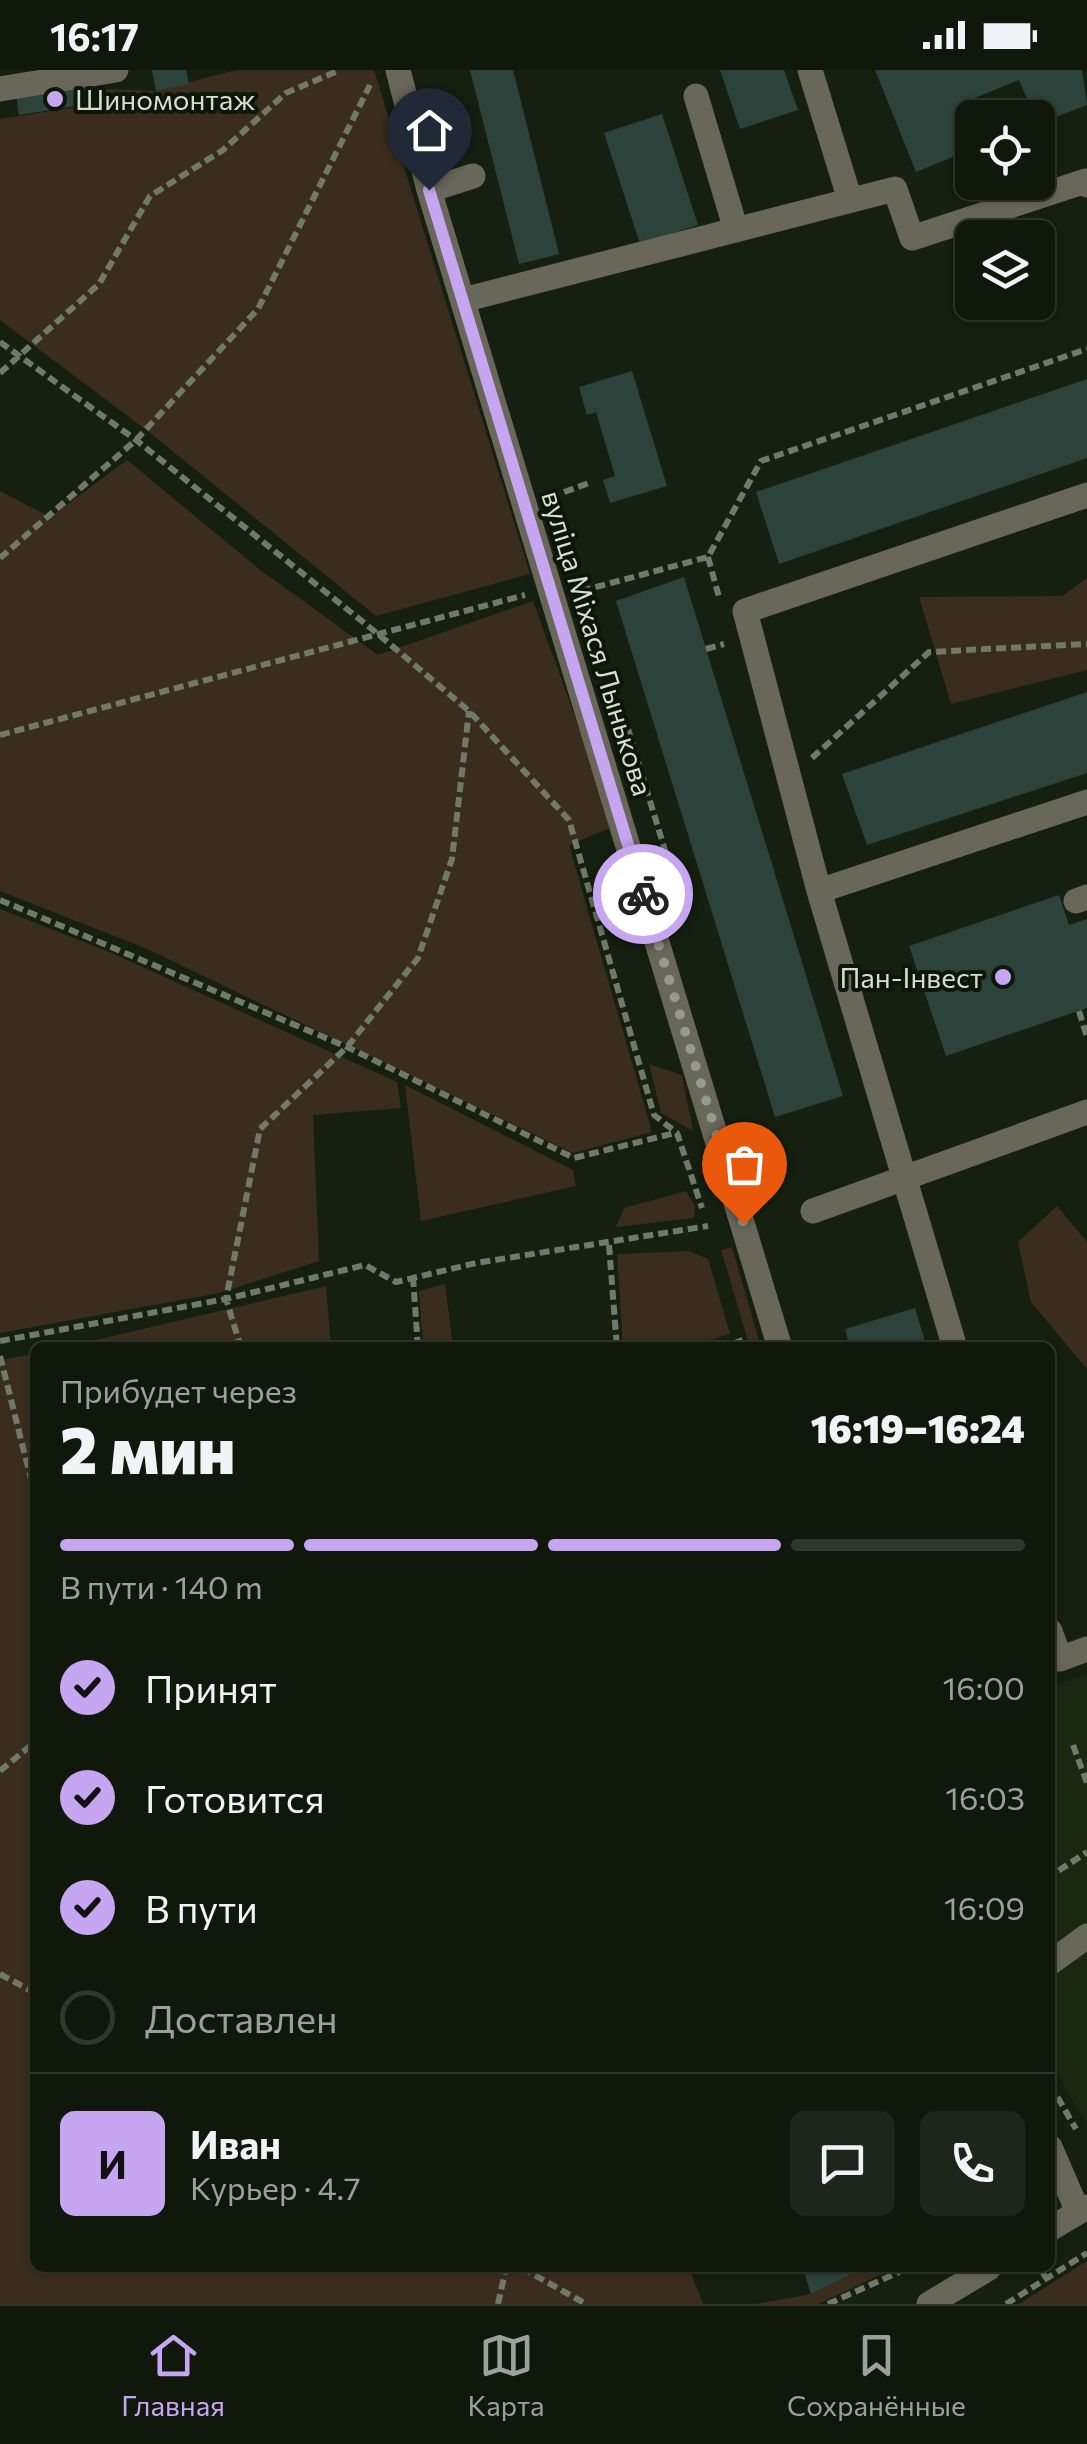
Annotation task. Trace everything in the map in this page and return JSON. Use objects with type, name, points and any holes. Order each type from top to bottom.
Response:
[{"type":"street","points":[[0,89],[116,70]]},
{"type":"street","name":"вуліца Міхася Лынькова","points":[[398,70],[429,190],[778,1342]]},
{"type":"street","points":[[810,70],[850,200]]},
{"type":"street","points":[[696,96],[736,230]]},
{"type":"street","points":[[429,190],[474,176]]},
{"type":"street","points":[[462,300],[895,188],[912,238],[1086,180],[1087,185]]},
{"type":"street","points":[[953,1342],[819,892],[745,611],[1087,495]]},
{"type":"street","points":[[819,892],[1087,802]]},
{"type":"street","points":[[813,1210],[1087,1112]]},
{"type":"street","points":[[1055,1646],[1060,1660],[1087,1649]]},
{"type":"street","points":[[1055,1959],[1087,1936]]},
{"type":"street","points":[[1055,2157],[1082,2209],[1055,2226]]},
{"type":"street","points":[[930,2304],[982,2272]]},
{"type":"path","points":[[0,373],[99,284],[150,196],[223,150],[286,93],[340,70]]},
{"type":"path","points":[[0,558],[136,440],[258,309],[378,70]]},
{"type":"path","points":[[0,342],[136,440],[378,634],[469,711],[569,820],[654,1115],[676,1133],[714,1246]]},
{"type":"path","points":[[0,735],[550,588],[576,593],[708,557],[760,461],[1087,349]]},
{"type":"path","points":[[548,497],[592,482]]},
{"type":"path","points":[[789,779],[929,652],[1087,644]]},
{"type":"path","points":[[239,1342],[226,1298],[260,1129],[347,1047],[418,958],[452,859],[469,711]]},
{"type":"path","points":[[0,900],[347,1047],[574,1158],[676,1133]]},
{"type":"path","points":[[1080,1011],[1087,1037]]},
{"type":"path","points":[[0,1341],[226,1298],[365,1265],[396,1282],[476,1263],[609,1246],[708,1226]]},
{"type":"path","points":[[609,1246],[617,1342]]},
{"type":"path","points":[[413,1277],[418,1342]]},
{"type":"path","points":[[737,1322],[743,1342]]},
{"type":"path","points":[[0,1356],[30,1474]]},
{"type":"path","points":[[1073,1745],[1087,1783]]},
{"type":"path","points":[[0,1772],[30,1746]]},
{"type":"path","points":[[1055,1873],[1087,1852]]},
{"type":"path","points":[[0,1974],[30,1990]]},
{"type":"path","points":[[1055,2093],[1078,2132]]},
{"type":"path","points":[[1006,2304],[1087,2253]]},
{"type":"path","points":[[498,2304],[505,2272]]},
{"type":"path","points":[[529,2272],[586,2304]]},
{"type":"path","points":[[828,2304],[899,2272]]},
{"type":"path","points":[[1042,2272],[1046,2278]]},
{"type":"shaded area","points":[[236,70],[374,70],[530,574],[376,616],[149,432],[0,320],[0,119],[96,104],[105,89],[156,91]]},
{"type":"shaded area","points":[[127,460],[259,569],[378,655],[533,601],[615,826],[569,845],[652,1132],[573,1153],[145,948],[0,891],[0,491],[50,517]]},
{"type":"shaded area","points":[[1087,578],[1087,670],[951,704],[919,597],[1062,596]]},
{"type":"shaded area","points":[[0,909],[107,951],[397,1082],[401,1108],[313,1115],[319,1261],[219,1293],[0,1333]]},
{"type":"shaded area","points":[[649,1064],[682,1075],[693,1131],[661,1113]]},
{"type":"shaded area","points":[[405,1085],[573,1170],[576,1186],[421,1221]]},
{"type":"shaded area","points":[[686,1191],[695,1206],[694,1218],[616,1227],[624,1208]]},
{"type":"shaded area","points":[[1057,1206],[1087,1242],[1087,1369],[1031,1302],[1018,1242]]},
{"type":"shaded area","points":[[732,1247],[760,1342],[749,1342],[721,1250]]},
{"type":"shaded area","points":[[689,1251],[708,1259],[730,1334],[704,1342],[623,1342],[617,1254]]},
{"type":"shaded area","points":[[445,1284],[452,1342],[423,1342],[419,1291]]},
{"type":"shaded area","points":[[326,1286],[331,1342],[87,1342]]},
{"type":"shaded area","points":[[30,1355],[30,2272],[691,2272],[703,2304],[0,2304],[0,1360]]},
{"type":"shaded area","points":[[1087,1673],[1087,2124],[1055,2070],[1055,1687]]},
{"type":"shaded area","points":[[1087,2261],[1087,2304],[1019,2304]]},
{"type":"shaded area","points":[[856,2272],[886,2272],[818,2304],[756,2304],[811,2294]]},
{"type":"building","points":[[152,70],[186,70],[189,84],[156,91]]},
{"type":"building","points":[[470,70],[513,70],[559,254],[519,264]]},
{"type":"building","points":[[720,70],[784,70],[798,110],[740,129]]},
{"type":"building","points":[[875,70],[1082,70],[1087,105],[1055,117],[1055,100],[1028,100],[1019,80],[969,100],[955,100],[955,156],[916,172]]},
{"type":"building","name":"Шиномонтаж","points":[[91,84],[94,103],[19,115],[16,96]]},
{"type":"building","points":[[662,114],[698,225],[640,244],[604,133]]},
{"type":"building","points":[[632,371],[667,486],[610,503],[603,480],[615,476],[596,412],[587,415],[579,387]]},
{"type":"building","points":[[1087,379],[1087,458],[779,564],[756,492]]},
{"type":"building","points":[[684,577],[843,1096],[775,1117],[616,601]]},
{"type":"building","points":[[1087,692],[1087,773],[867,845],[842,774]]},
{"type":"building","name":"Пан-Інвест","points":[[1059,895],[1069,925],[1087,919],[1087,1008],[946,1056],[909,946]]},
{"type":"building","points":[[915,1308],[925,1342],[848,1342],[845,1329]]},
{"type":"building","points":[[804,2272],[856,2272],[811,2294]]},
{"type":"way so far","points":[[643,894],[744,1224]]},
{"type":"place","name":"Шиномонтаж","points":[[55,99]]},
{"type":"place","name":"Пан-Інвест","points":[[1003,977]]},
{"type":"route","points":[[429,190],[643,894]]}]
